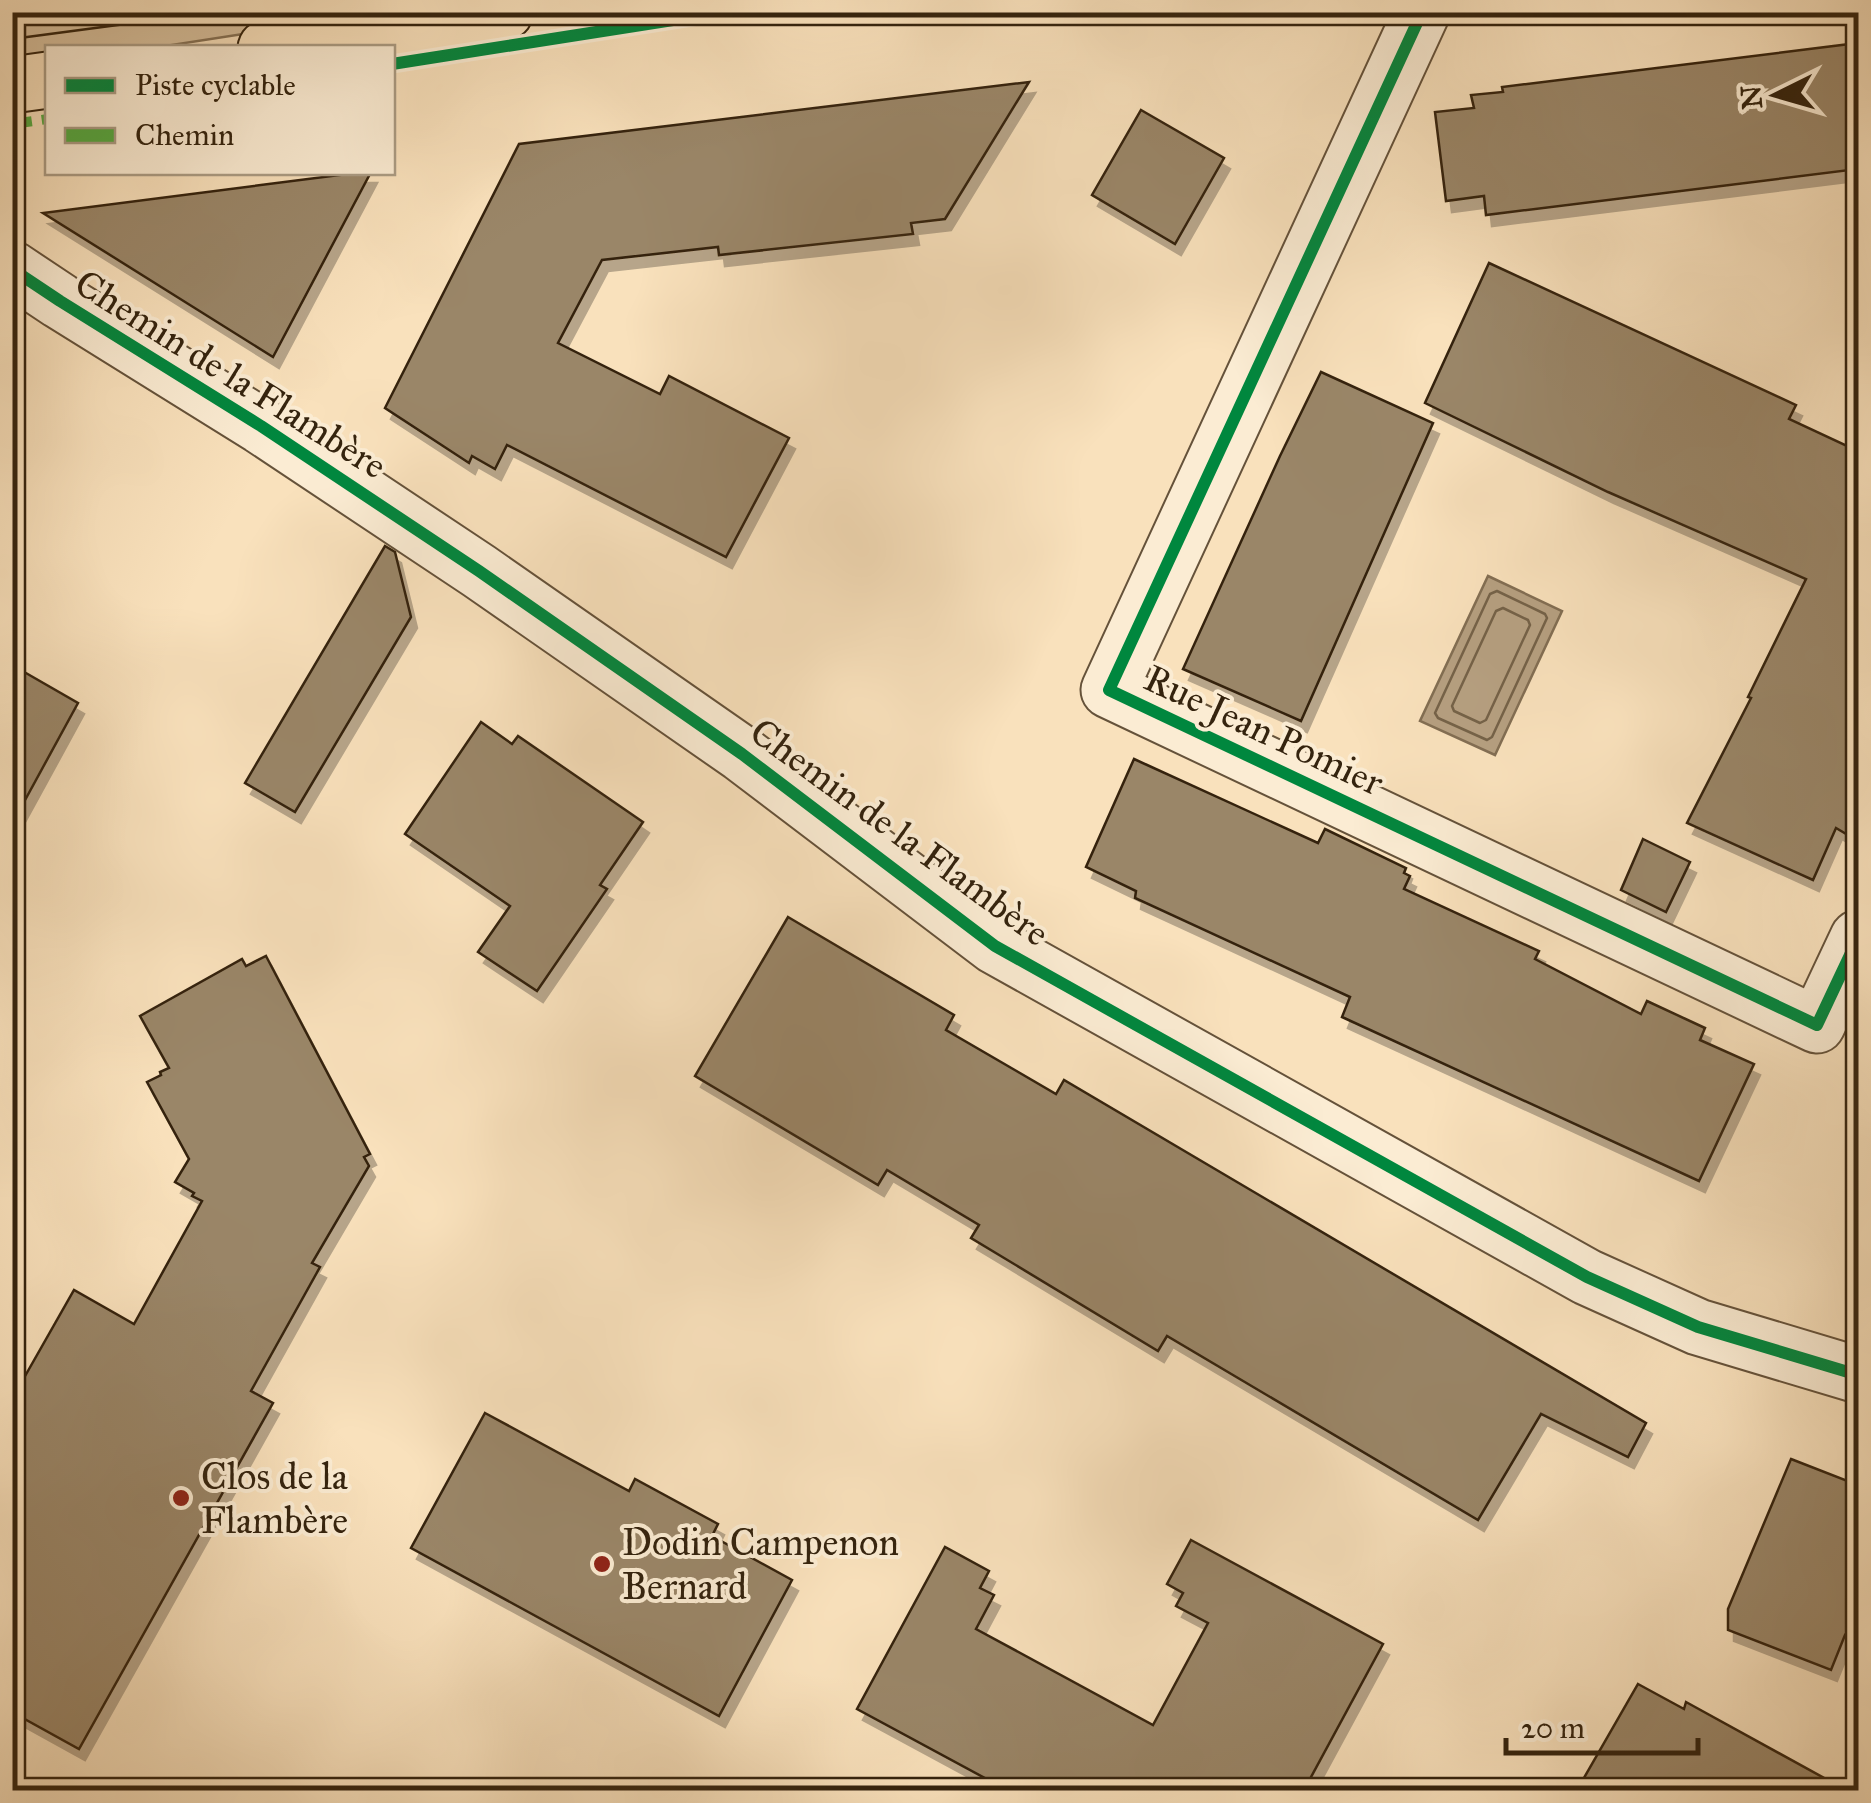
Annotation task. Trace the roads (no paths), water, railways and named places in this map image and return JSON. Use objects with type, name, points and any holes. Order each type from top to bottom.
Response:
[{"type":"main road","points":[[286,45],[505,12]]},
{"type":"main road","points":[[12,84],[45,80]]},
{"type":"street","name":"Rue Jean Pomier","points":[[1422,12],[1109,690],[1817,1026],[1858,938]]},
{"type":"street","name":"Chemin de la Flambère","points":[[12,269],[262,426],[479,570],[742,754],[995,946],[1587,1277],[1698,1327],[1858,1375]]},
{"type":"water","points":[[1488,576],[1562,611],[1495,755],[1420,721]]},
{"type":"tram line","points":[[12,39],[216,12]]},
{"type":"place","name":"Clos de la Flambère","points":[[181,1498]]},
{"type":"place","name":"Dodin Campenon Bernard","points":[[602,1564]]}]
